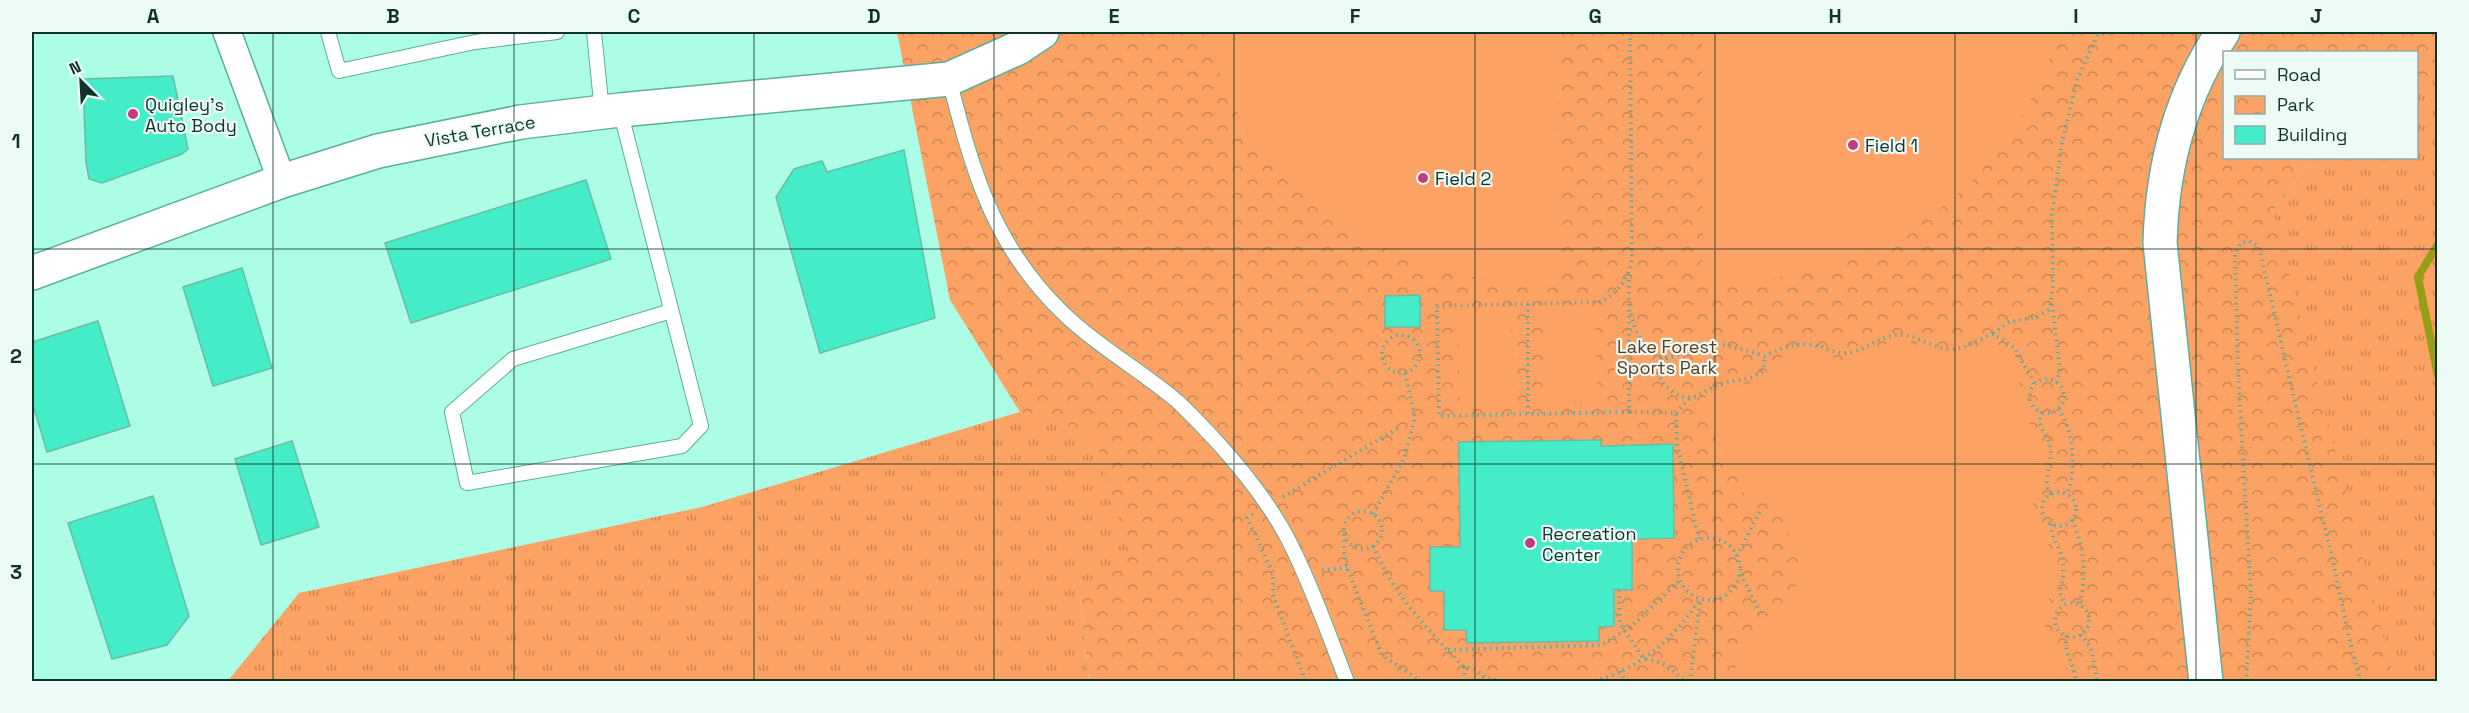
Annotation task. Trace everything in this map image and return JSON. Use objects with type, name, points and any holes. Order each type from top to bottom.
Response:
[{"type":"street","points":[[227,32],[282,181]]},
{"type":"street","name":"Vista Terrace","points":[[32,273],[282,181],[378,151],[442,136],[521,122],[611,111],[949,79],[1018,48],[1042,32]]},
{"type":"street","points":[[2206,681],[2160,243],[2162,202],[2181,115],[2196,80],[2223,32]]},
{"type":"lane","points":[[328,32],[339,71],[475,42],[557,32]]},
{"type":"lane","points":[[594,32],[611,111],[671,311],[701,426],[682,446],[467,483],[452,412],[513,359],[671,311]]},
{"type":"lane","points":[[949,79],[970,160],[990,213],[1036,285],[1062,313],[1089,336],[1177,401],[1219,444],[1268,506],[1299,561],[1347,681]]},
{"type":"path","points":[[1629,412],[1629,274],[1632,259],[1630,32]]},
{"type":"path","points":[[2057,382],[2045,379],[2035,385],[2030,396],[2034,407],[2049,413],[2062,405],[2064,394],[2057,382],[2060,369],[2051,303],[2053,286],[2052,215],[2062,143],[2077,80],[2099,32]]},
{"type":"path","points":[[2246,681],[2251,596],[2238,372],[2235,253],[2241,243],[2249,241],[2259,247],[2333,562],[2349,642],[2361,681]]},
{"type":"path","points":[[1629,274],[1620,288],[1601,302],[1437,306],[1438,416],[1677,413]]},
{"type":"path","points":[[1691,398],[1678,395],[1660,380],[1657,370],[1661,363],[1669,357],[1690,348],[1710,344],[1739,348],[1765,356],[1782,347],[1798,343],[1842,354],[1853,353],[1894,335],[1906,335],[1939,348],[1951,350],[1993,334],[2009,322],[2037,316],[2048,310],[2051,303]]},
{"type":"path","points":[[1528,304],[1528,414]]},
{"type":"path","points":[[1629,305],[1634,326],[1643,345],[1657,357],[1669,357]]},
{"type":"path","points":[[1993,334],[2015,348],[2035,385]]},
{"type":"path","points":[[1399,336],[1411,338],[1419,347],[1420,353],[1417,365],[1405,373],[1395,373],[1382,359],[1383,346],[1387,341],[1399,336]]},
{"type":"path","points":[[1699,540],[1677,444],[1677,413],[1691,398],[1725,382],[1756,376],[1763,371],[1765,356]]},
{"type":"path","points":[[1373,514],[1404,459],[1415,418],[1405,373]]},
{"type":"path","points":[[2058,409],[2065,422],[2070,441],[2072,472],[2067,494]]},
{"type":"path","points":[[2042,412],[2039,423],[2050,445],[2052,455],[2047,486],[2051,494]]},
{"type":"path","points":[[1303,681],[1304,675],[1274,595],[1273,573],[1247,518],[1398,428]]},
{"type":"path","points":[[2058,492],[2067,494],[2076,504],[2072,520],[2062,525],[2052,524],[2047,520],[2043,511],[2045,500],[2051,494],[2058,492]]},
{"type":"path","points":[[1737,556],[1760,511]]},
{"type":"path","points":[[1344,528],[1344,534],[1351,545],[1362,549],[1378,542],[1382,531],[1381,524],[1373,514],[1367,512],[1354,513],[1346,522],[1344,528],[1343,535],[1347,566],[1382,655],[1422,681]]},
{"type":"path","points":[[2072,520],[2078,535],[2083,565],[2084,585],[2079,604]]},
{"type":"path","points":[[2052,524],[2052,534],[2063,561],[2064,574],[2060,593],[2065,604]]},
{"type":"path","points":[[1739,572],[1735,585],[1729,593],[1710,600],[1700,598],[1691,594],[1680,580],[1680,558],[1685,549],[1699,540],[1713,538],[1723,541],[1737,556],[1739,572],[1762,616]]},
{"type":"path","points":[[1373,546],[1404,602],[1464,667],[1474,669],[1486,678],[1504,681]]},
{"type":"path","points":[[1448,650],[1596,647],[1624,631],[1680,580]]},
{"type":"path","points":[[1619,590],[1620,624],[1624,631],[1644,659],[1668,665],[1684,681]]},
{"type":"path","points":[[1589,681],[1604,680],[1644,659],[1682,625],[1700,598]]},
{"type":"path","points":[[1690,681],[1700,598]]},
{"type":"path","points":[[2065,604],[2079,604],[2085,609],[2089,621],[2081,634],[2067,636],[2059,632],[2054,622],[2057,611],[2065,604]]},
{"type":"path","points":[[2081,634],[2092,651],[2097,681]]},
{"type":"path","points":[[2067,636],[2065,648],[2074,666],[2076,681]]},
{"type":"path","points":[[1464,667],[1465,681]]},
{"type":"path","points":[[1621,670],[1625,681]]},
{"type":"path","points":[[1478,681],[1486,678]]},
{"type":"green space","name":"Lake Forest Sports Park","points":[[897,32],[2437,32],[2437,76],[2418,76],[2418,51],[2223,51],[2223,159],[2311,159],[2273,211],[2395,681],[1089,681],[1080,598],[1129,552],[1093,434],[1020,412],[950,300]]},
{"type":"green space","name":"Field 2","points":[[1206,32],[1557,32],[1558,283],[1487,279],[1445,271],[1413,261],[1383,247],[1353,231],[1326,212],[1276,166],[1255,140],[1228,93]]},
{"type":"green space","name":"Field 1","points":[[1702,32],[2058,32],[2036,88],[2008,138],[1970,182],[1905,235],[1871,252],[1825,268],[1753,280],[1703,282]]},
{"type":"green space","points":[[2418,76],[2437,76],[2437,681],[2387,681],[2273,211],[2311,159],[2418,159]]},
{"type":"green space","points":[[1511,312],[1513,406],[1460,407],[1458,314]]},
{"type":"green space","points":[[1595,312],[1597,405],[1544,406],[1542,313]]},
{"type":"green space","points":[[1897,340],[1949,355],[1995,345],[2010,351],[2018,362],[2022,411],[2039,437],[2045,460],[2034,499],[2033,513],[2038,528],[2054,555],[2057,571],[2045,613],[2045,628],[2063,660],[2069,681],[1729,681],[1746,638],[1768,629],[1785,616],[1785,607],[1796,586],[1799,564],[1794,541],[1784,527],[1782,515],[1771,506],[1745,496],[1729,456],[1710,429],[1709,405],[1705,397],[1723,388],[1754,382],[1791,351],[1806,349],[1839,359],[1851,360]]},
{"type":"green space","points":[[1020,412],[1093,433],[1130,552],[1080,598],[1089,681],[227,682],[299,593],[702,507]]},
{"type":"building","name":"Quigley's Auto Body","points":[[173,76],[188,149],[182,154],[102,183],[89,179],[86,162],[83,79]]},
{"type":"building","points":[[904,150],[935,318],[820,353],[776,197],[794,169],[822,161],[827,172]]},
{"type":"building","points":[[586,180],[611,259],[411,323],[385,243]]},
{"type":"building","points":[[242,268],[272,368],[213,386],[183,287]]},
{"type":"building","points":[[1420,295],[1420,327],[1385,327],[1385,296]]},
{"type":"building","points":[[98,321],[130,426],[47,452],[32,402],[32,342]]},
{"type":"building","name":"Recreation Center","points":[[1601,440],[1601,446],[1673,444],[1674,538],[1632,539],[1632,590],[1614,589],[1614,626],[1599,627],[1599,641],[1467,643],[1466,630],[1444,630],[1444,591],[1430,591],[1430,547],[1460,547],[1459,442]]},
{"type":"building","points":[[292,441],[319,527],[261,545],[235,459]]},
{"type":"building","points":[[153,496],[189,616],[167,645],[112,659],[68,523]]},
{"type":"waterway","points":[[2438,244],[2418,277],[2438,376]]},
{"type":"place","name":"Quigley's Auto Body","points":[[133,114]]},
{"type":"place","name":"Field 1","points":[[1853,145]]},
{"type":"place","name":"Field 2","points":[[1423,178]]},
{"type":"place","name":"Recreation Center","points":[[1530,543]]}]
